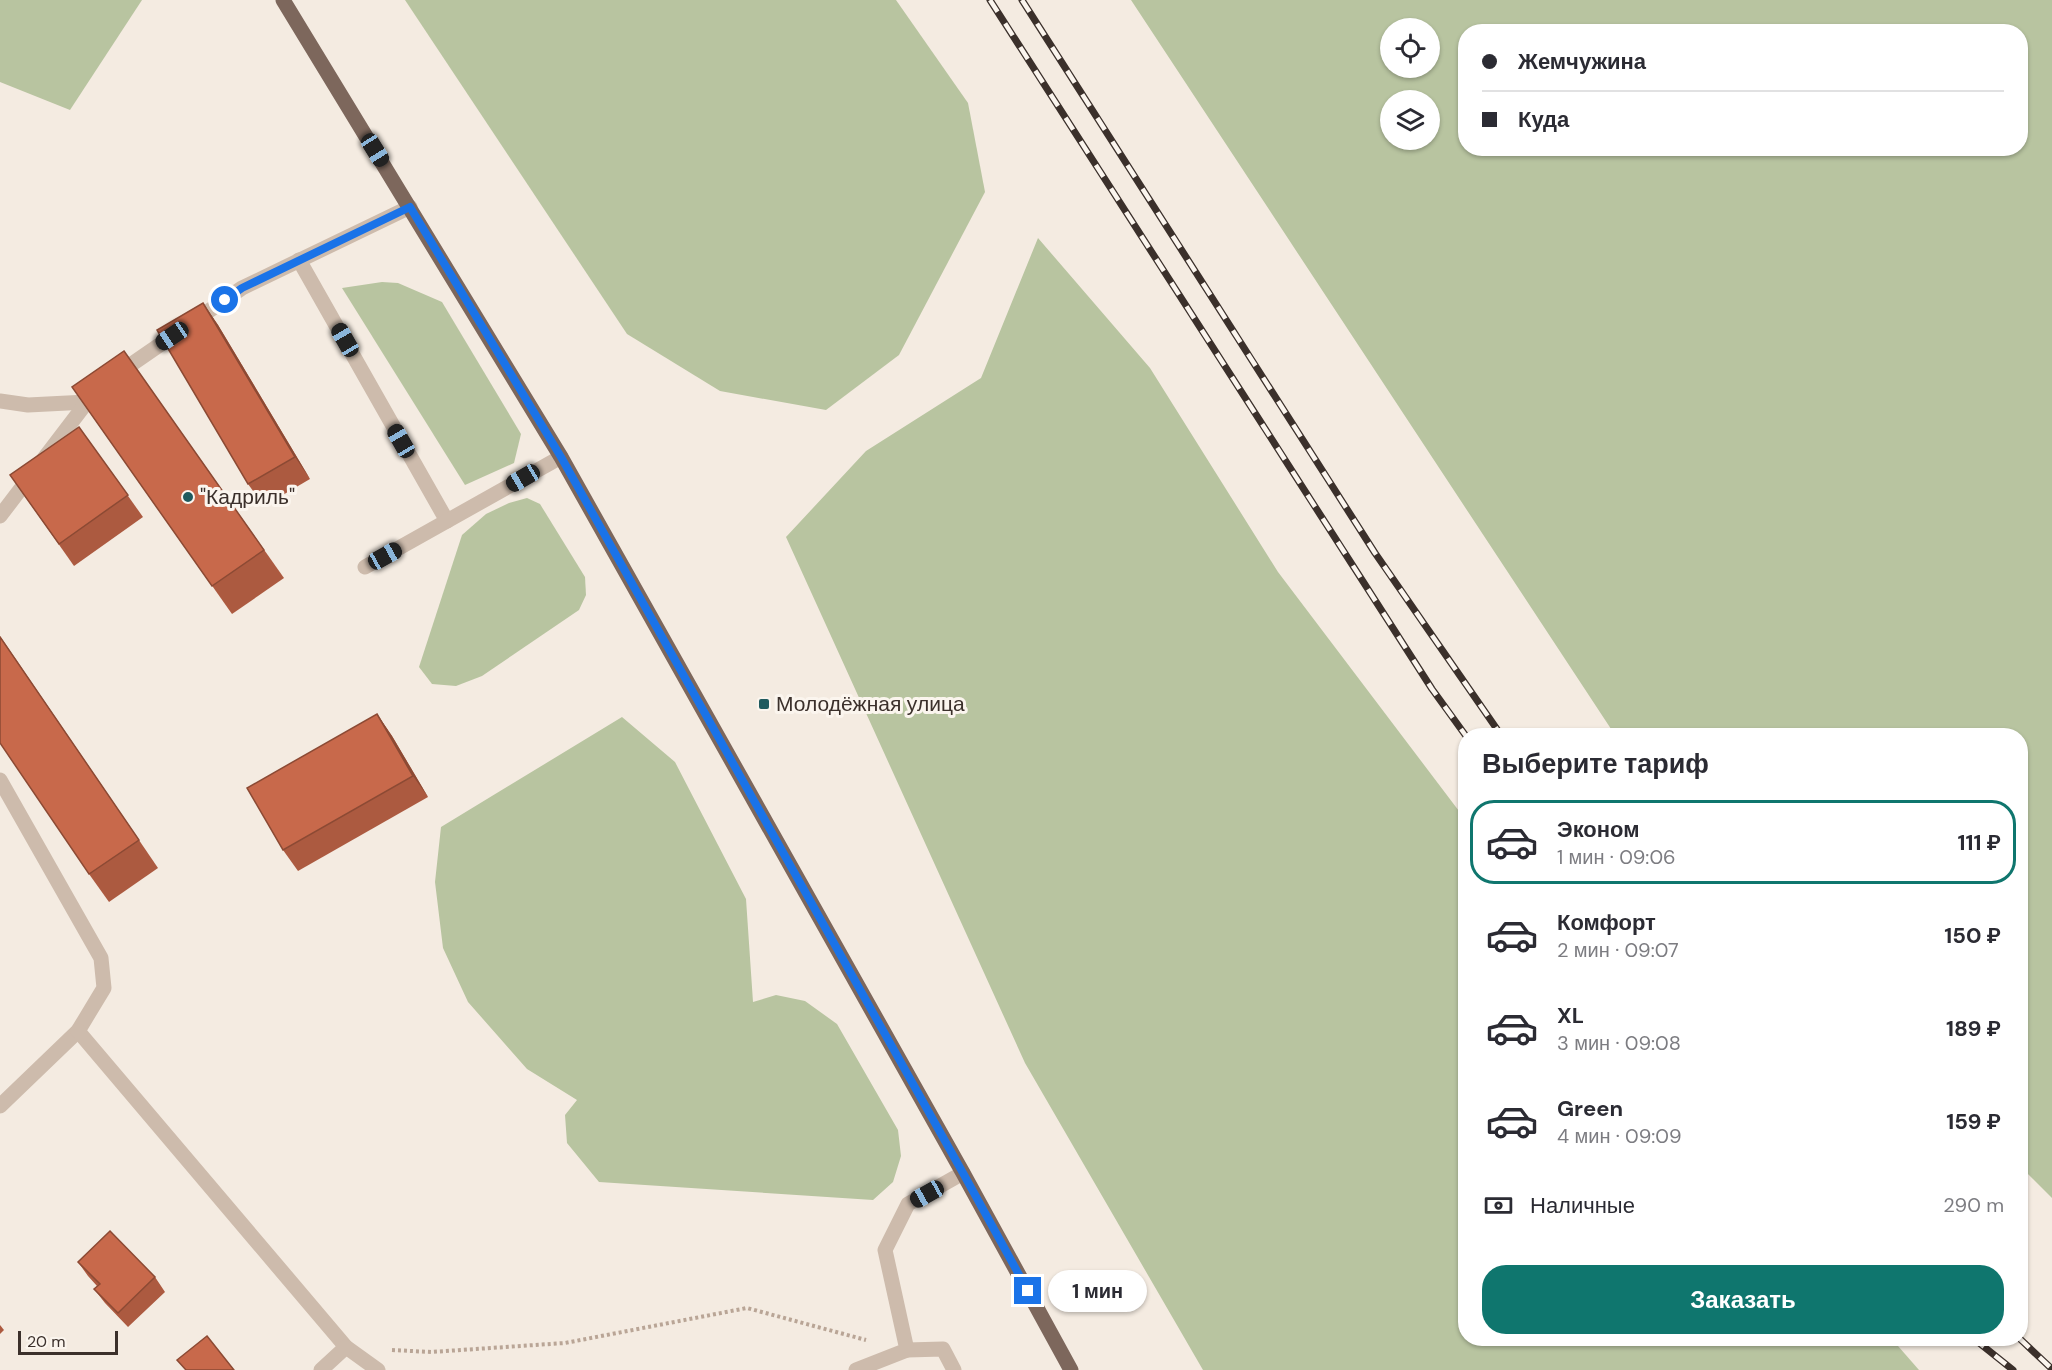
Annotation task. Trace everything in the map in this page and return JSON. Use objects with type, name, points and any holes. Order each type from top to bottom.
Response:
[{"type":"main road","points":[[283,0],[561,457],[1071,1370]]},
{"type":"street","points":[[0,516],[87,402],[120,372],[242,288],[410,207]]},
{"type":"street","points":[[299,260],[447,521]]},
{"type":"street","points":[[0,401],[28,405],[87,402]]},
{"type":"street","points":[[365,567],[561,457]]},
{"type":"street","points":[[0,780],[101,958],[104,988],[78,1030],[0,1106]]},
{"type":"street","points":[[78,1030],[346,1347],[378,1370]]},
{"type":"street","points":[[907,1350],[885,1250],[908,1204],[963,1173]]},
{"type":"street","points":[[321,1370],[346,1347]]},
{"type":"street","points":[[855,1370],[907,1350],[943,1349],[954,1370]]},
{"type":"path","points":[[389,1350],[431,1352],[565,1343],[747,1308],[907,1350]]},
{"type":"green space","points":[[0,0],[142,0],[70,110],[0,82]]},
{"type":"green space","points":[[405,0],[896,0],[968,103],[985,192],[899,355],[826,410],[720,391],[627,334]]},
{"type":"green space","points":[[1131,0],[2052,0],[2052,1198],[2028,1174],[2028,728],[1610,728]]},
{"type":"green space","points":[[1038,238],[1150,368],[1278,572],[1458,810],[1458,1346],[1898,1346],[1919,1370],[1203,1370],[1025,1063],[786,537],[866,451],[981,378]]},
{"type":"green space","points":[[382,282],[398,283],[442,302],[521,434],[514,463],[465,485],[342,288]]},
{"type":"green space","points":[[527,498],[540,504],[585,577],[586,595],[579,610],[482,676],[456,686],[432,684],[419,667],[462,535],[486,514],[509,503]]},
{"type":"green space","points":[[622,717],[675,762],[746,899],[753,1002],[776,995],[805,1001],[837,1024],[898,1130],[901,1156],[893,1182],[873,1200],[599,1182],[567,1143],[565,1115],[577,1100],[527,1069],[468,1002],[443,948],[435,882],[441,827]]},
{"type":"building","points":[[203,303],[295,457],[248,484],[157,330]]},
{"type":"building","name":"\"Кадриль\"","points":[[124,351],[264,550],[212,586],[72,387]]},
{"type":"building","name":"\"Кадриль\"","points":[[79,427],[128,495],[59,544],[10,475]]},
{"type":"building","points":[[0,637],[139,840],[89,874],[0,743]]},
{"type":"building","points":[[377,714],[413,776],[283,850],[247,788]]},
{"type":"building","points":[[110,1231],[155,1277],[118,1313],[94,1289],[100,1284],[78,1262]]},
{"type":"building","points":[[207,1336],[234,1370],[186,1370],[177,1360]]},
{"type":"railway","points":[[990,0],[1432,689],[1460,728]]},
{"type":"railway","points":[[1022,0],[1375,553],[1496,728]]},
{"type":"railway","points":[[1983,1346],[2013,1370]]},
{"type":"railway","points":[[2028,1346],[2052,1369]]},
{"type":"place","name":"\"Кадриль\"","points":[[188,497]]},
{"type":"place","name":"Молодёжная улица","points":[[764,704]]},
{"type":"route","points":[[225,300],[242,288],[410,207],[561,457],[1028,1291]]}]
